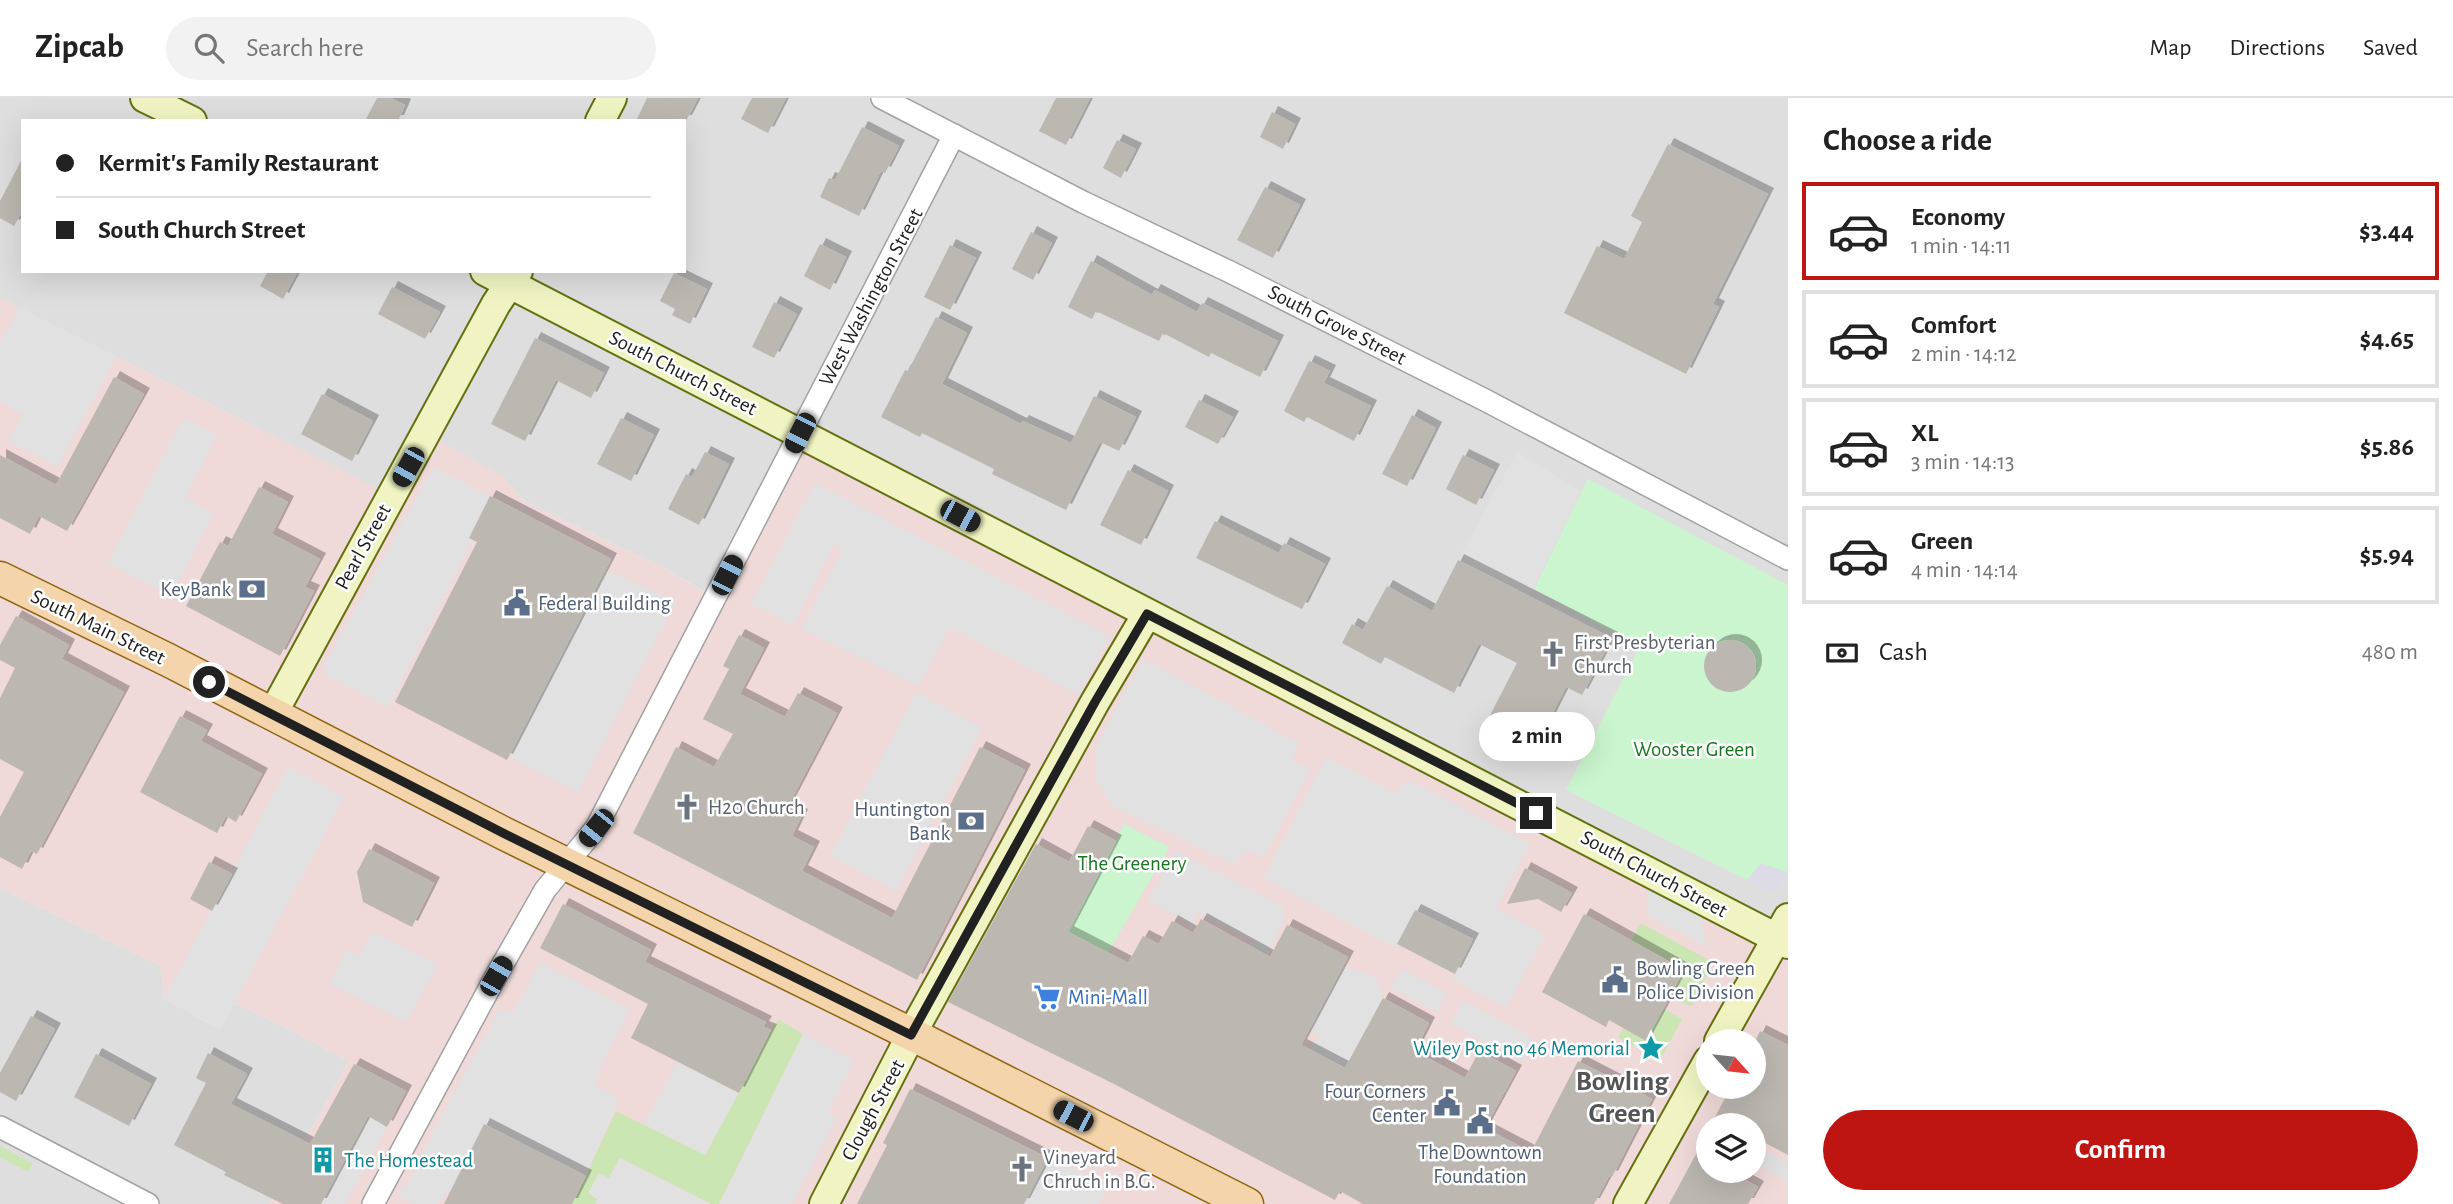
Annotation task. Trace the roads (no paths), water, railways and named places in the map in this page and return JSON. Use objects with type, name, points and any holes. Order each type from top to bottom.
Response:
[{"type":"main road","name":"South Main Street","points":[[0,578],[1247,1204]]},
{"type":"street","points":[[145,98],[188,119]]},
{"type":"street","points":[[601,119],[612,98]]},
{"type":"street","name":"South Grove Street","points":[[882,98],[1083,202],[1241,277],[1471,393],[1788,559]]},
{"type":"street","name":"West Washington Street","points":[[373,1204],[545,890],[596,828],[954,135]]},
{"type":"street","name":"South Church Street","points":[[493,273],[514,278],[800,433],[1147,614],[1602,846],[1784,934]]},
{"type":"street","name":"Pearl Street","points":[[272,715],[496,304],[514,278]]},
{"type":"street","name":"Clough Street","points":[[824,1204],[911,1035],[1095,702],[1147,614]]},
{"type":"street","points":[[1726,1029],[1784,934]]},
{"type":"street","points":[[1629,1204],[1696,1082]]},
{"type":"street","points":[[0,1127],[148,1204]]},
{"type":"place","name":"KeyBank","points":[[252,589]]},
{"type":"place","name":"Federal Building","points":[[517,603]]},
{"type":"place","name":"First Presbyterian Church","points":[[1553,654]]},
{"type":"place","name":"H20 Church","points":[[687,807]]},
{"type":"place","name":"Huntington Bank","points":[[971,821]]},
{"type":"place","name":"Bowling Green Police Division","points":[[1615,980]]},
{"type":"place","name":"Mini-Mall","points":[[1047,997]]},
{"type":"place","name":"Wiley Post no 46 Memorial","points":[[1651,1048]]},
{"type":"place","name":"Four Corners Center","points":[[1447,1103]]},
{"type":"place","name":"The Downtown Foundation","points":[[1480,1121]]},
{"type":"place","name":"The Homestead","points":[[323,1160]]},
{"type":"place","name":"Vineyard Chruch in B.G.","points":[[1022,1169]]},
{"type":"district","name":"Bowling Green","points":[[1622,1098]]},
{"type":"park label","name":"Wooster Green","points":[[1694,749]]},
{"type":"park label","name":"The Greenery","points":[[1132,863]]}]
